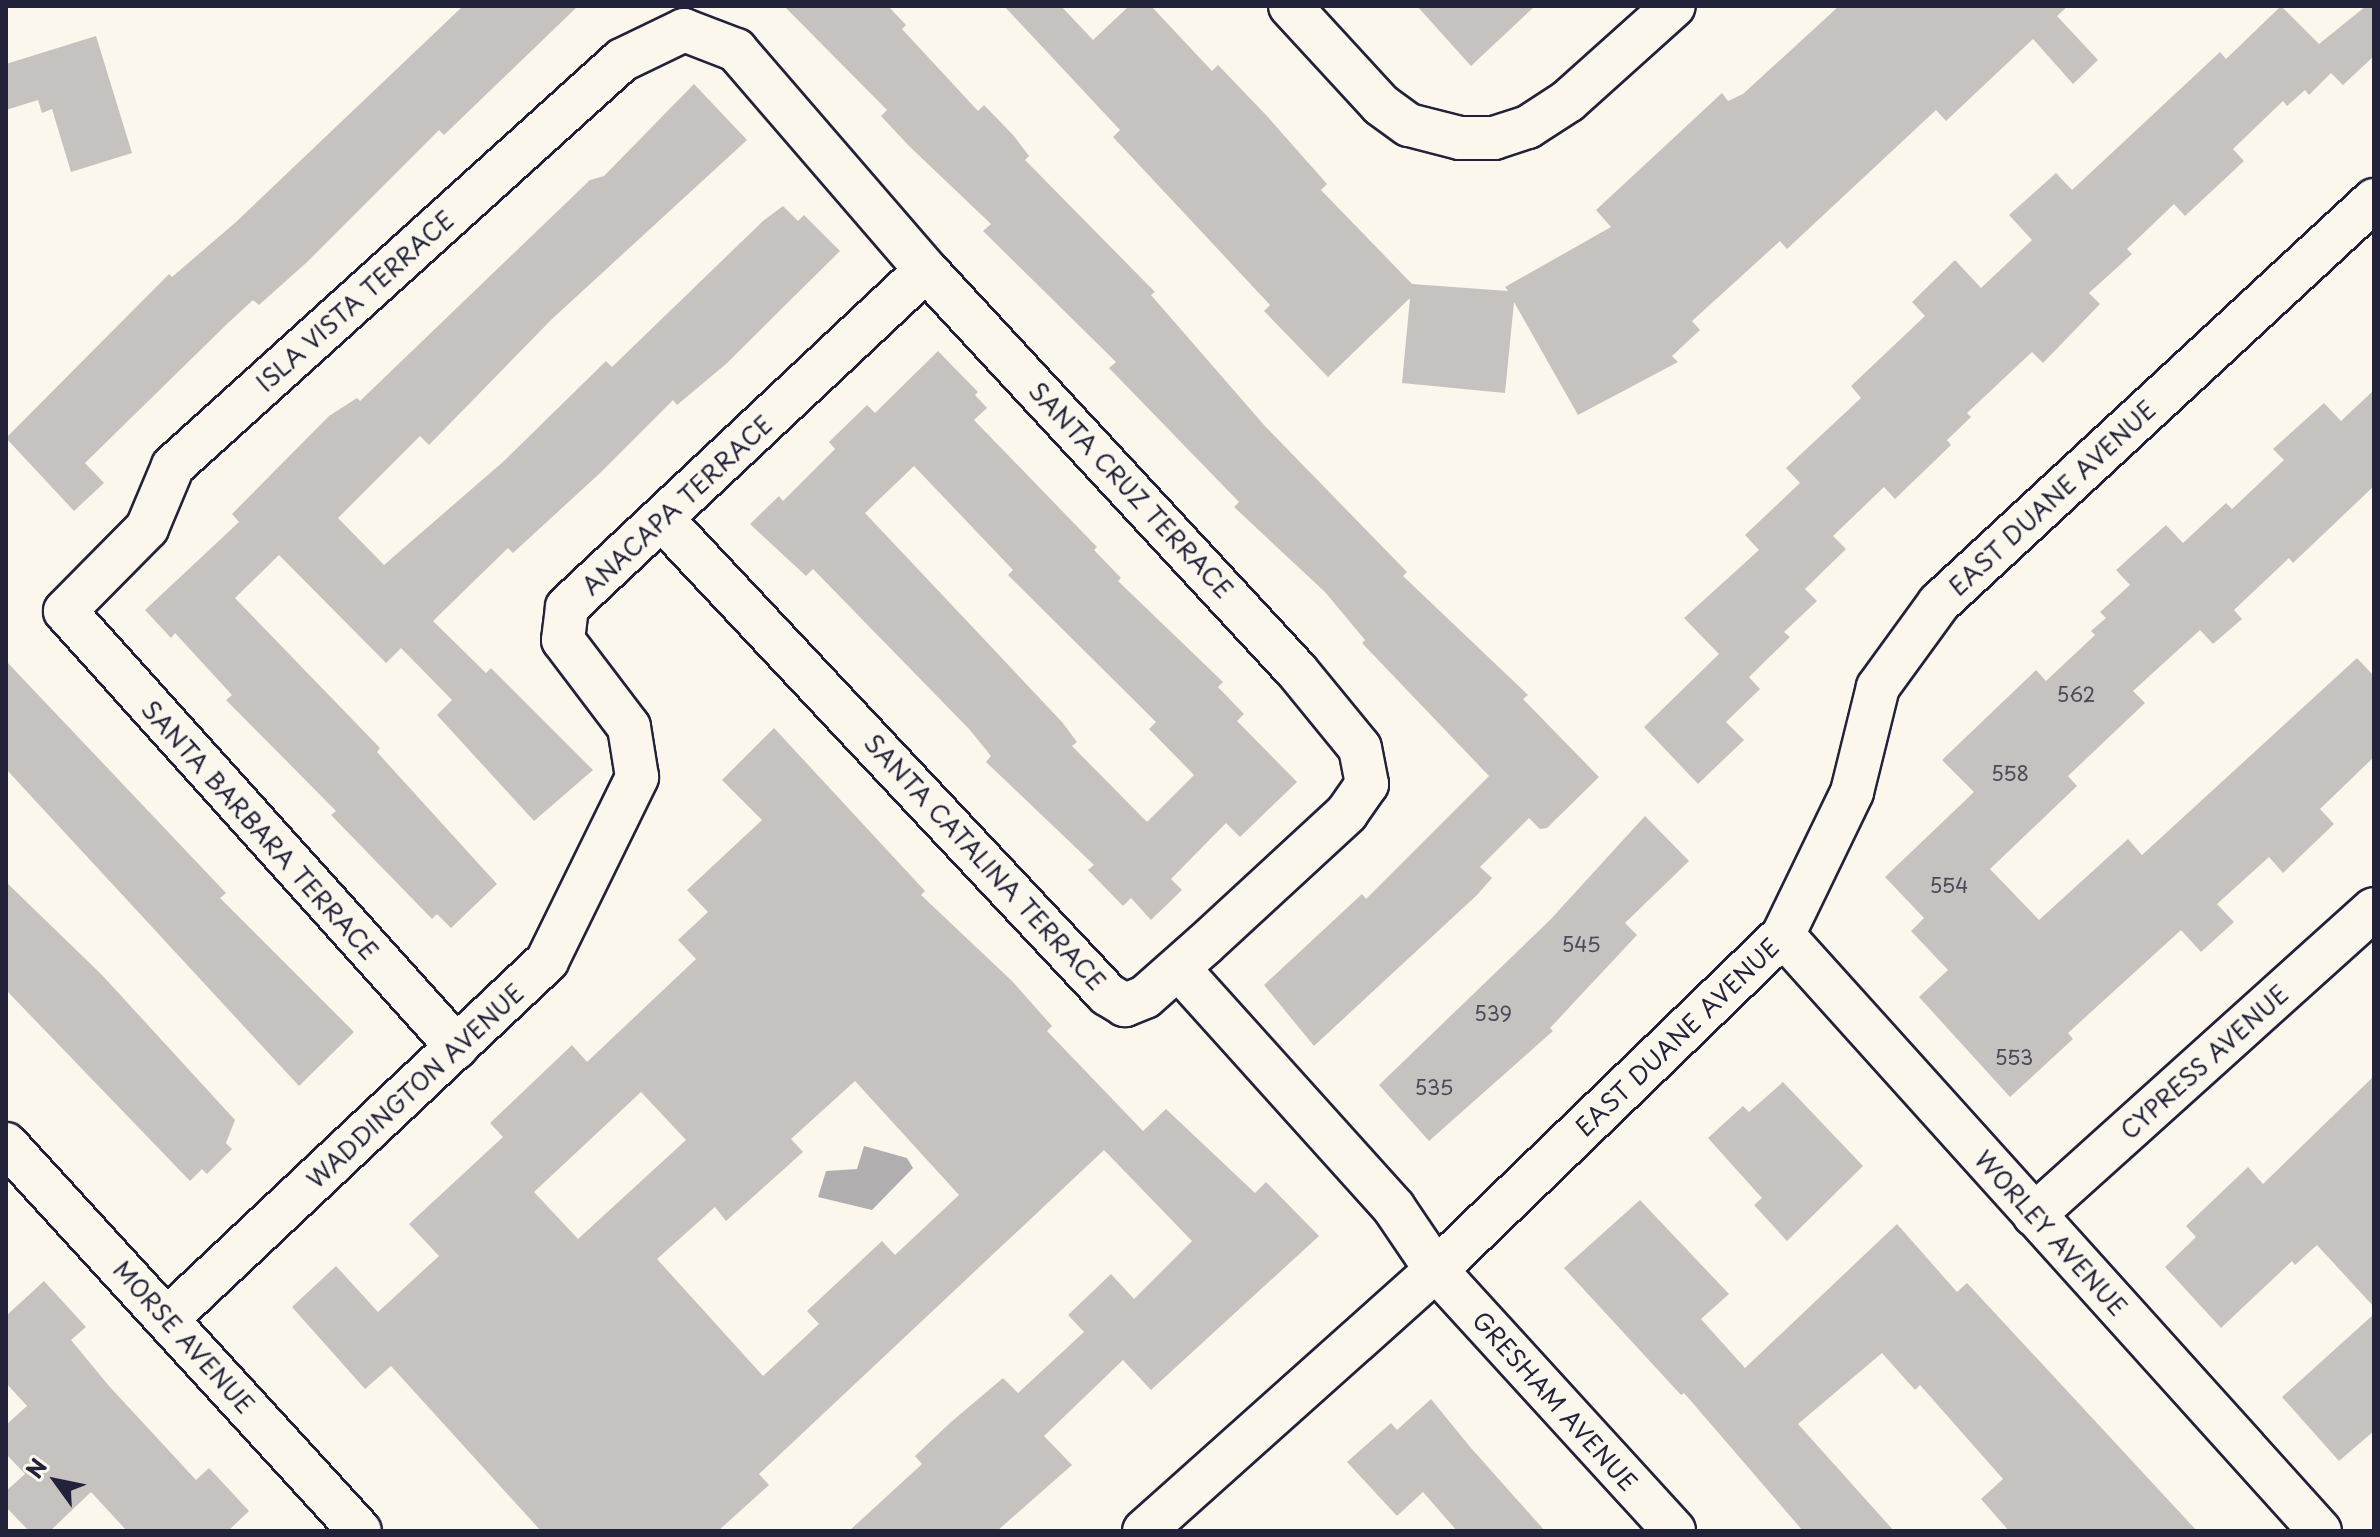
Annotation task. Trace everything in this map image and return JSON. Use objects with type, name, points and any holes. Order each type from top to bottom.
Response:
[{"type":"street","points":[[1290,6],[1381,105],[1409,125],[1460,138],[1494,138],[1528,127],[1568,101],[1674,6]]},
{"type":"street","name":"SANTA CRUZ TERRACE","points":[[684,30],[736,50],[926,270],[1297,671],[1360,748],[1367,784],[1347,813],[1179,969]]},
{"type":"street","name":"ISLA VISTA TERRACE","points":[[65,611],[147,528],[173,466],[622,60],[684,30]]},
{"type":"street","name":"EAST DUANE AVENUE","points":[[1144,1531],[1436,1270],[1783,935],[1852,792],[1878,687],[1939,603],[2374,200]]},
{"type":"street","name":"ANACAPA TERRACE","points":[[616,821],[637,777],[629,727],[563,640],[567,607],[926,270]]},
{"type":"street","name":"SANTA CATALINA TERRACE","points":[[663,520],[1107,994],[1125,1005],[1145,997],[1179,969]]},
{"type":"street","name":"SANTA BARBARA TERRACE","points":[[65,611],[457,1047]]},
{"type":"street","name":"WADDINGTON AVENUE","points":[[168,1318],[547,961],[616,821]]},
{"type":"street","name":"CYPRESS AVENUE","points":[[2034,1215],[2374,909]]},
{"type":"street","name":"WORLEY AVENUE","points":[[1783,935],[2320,1531]]},
{"type":"street","points":[[1179,969],[1394,1208],[1436,1270]]},
{"type":"street","name":"MORSE AVENUE","points":[[6,1144],[360,1531]]},
{"type":"street","name":"GRESHAM AVENUE","points":[[1436,1270],[1674,1531]]},
{"type":"shaded area","points":[[864,1146],[907,1158],[913,1168],[872,1210],[818,1197],[826,1171],[857,1169]]},
{"type":"building","points":[[463,6],[578,6],[444,135],[439,130],[306,263],[259,305],[253,300],[227,324],[85,463],[104,483],[74,511],[6,438],[169,274],[172,277],[236,222]]},
{"type":"building","points":[[784,6],[888,6],[906,25],[902,29],[978,111],[984,105],[1029,156],[1025,160],[1155,292],[1151,295],[1264,425],[1407,572],[1403,576],[1528,695],[1523,699],[1599,777],[1547,828],[1540,829],[1529,818],[1480,867],[1492,878],[1477,895],[1314,1046],[1264,985],[1362,894],[1366,899],[1489,776],[1362,643],[1365,640],[1325,592],[1234,507],[1239,502],[1109,368],[1116,362],[983,231],[991,224],[909,146],[881,116],[887,110]]},
{"type":"building","points":[[1004,6],[1061,6],[1093,40],[1129,6],[1151,6],[1212,71],[1218,65],[1267,116],[1327,184],[1321,190],[1412,284],[1508,291],[1505,287],[1611,227],[1596,210],[1722,93],[1728,101],[1743,94],[1839,6],[2068,6],[2057,16],[2098,60],[2073,84],[2033,39],[1946,121],[1936,110],[1787,249],[1780,241],[1692,321],[1700,330],[1672,356],[1678,362],[1578,415],[1514,302],[1505,393],[1402,383],[1410,298],[1328,377],[1264,311],[1270,305],[1113,137],[1120,130]]},
{"type":"building","points":[[1417,6],[1535,6],[1471,66]]},
{"type":"building","points":[[2281,6],[2319,44],[2366,6],[2374,6],[2374,56],[2343,85],[2331,73],[2309,95],[2305,90],[2287,106],[2283,101],[2233,149],[2244,161],[2185,216],[2174,204],[2127,249],[2132,254],[2089,293],[2100,304],[2043,363],[2032,352],[1967,413],[1971,417],[1947,440],[1951,445],[1895,499],[1884,487],[1833,536],[1846,549],[1805,589],[1817,601],[1784,632],[1790,637],[1749,677],[1760,689],[1726,722],[1744,740],[1698,784],[1644,727],[1719,654],[1684,618],[1759,550],[1745,535],[1800,483],[1786,468],[1861,398],[1851,386],[1925,316],[1912,302],[1955,260],[1981,288],[2032,240],[2009,215],[2056,173],[2072,190],[2220,52],[2226,59]]},
{"type":"building","points":[[96,36],[132,153],[71,172],[52,109],[42,113],[38,100],[6,110],[6,64]]},
{"type":"building","points":[[694,84],[747,140],[552,319],[429,445],[420,436],[338,518],[384,565],[504,461],[606,361],[612,367],[763,221],[783,206],[798,221],[804,215],[840,251],[726,364],[677,405],[673,400],[599,474],[513,553],[508,548],[433,621],[486,673],[491,668],[593,770],[534,821],[437,715],[452,700],[401,648],[386,663],[279,555],[235,598],[380,748],[377,752],[497,884],[451,928],[437,914],[432,919],[331,815],[336,811],[226,700],[232,695],[175,633],[171,638],[145,610],[239,522],[232,514],[329,416],[357,398],[360,401],[590,180],[604,176]]},
{"type":"building","points":[[938,351],[978,392],[975,395],[987,408],[974,420],[1097,547],[1094,550],[1121,578],[1118,581],[1223,682],[1218,687],[1244,714],[1237,721],[1297,782],[1240,837],[1226,823],[1171,879],[1182,890],[1151,920],[1131,898],[1123,906],[1088,870],[1094,865],[986,762],[991,756],[970,730],[813,569],[806,576],[750,524],[779,496],[783,501],[835,449],[829,442],[867,405],[875,413]],"holes":[[[914,466],[1013,570],[1008,575],[1156,722],[1149,729],[1194,775],[1147,822],[1072,746],[1077,742],[1062,722],[865,513]]]},
{"type":"building","points":[[2374,390],[2374,486],[2293,563],[2289,558],[2234,610],[2242,619],[2213,644],[2200,630],[2133,691],[2145,703],[2068,776],[2077,786],[1990,869],[2039,920],[2128,839],[2142,855],[2357,658],[2374,676],[2374,757],[2320,809],[2334,824],[2283,873],[2269,857],[2217,904],[2234,922],[2201,952],[2181,930],[2068,1033],[2073,1039],[2010,1097],[1919,997],[1948,970],[1911,931],[1924,918],[1885,877],[1974,792],[1942,760],[2036,670],[2046,681],[2095,635],[2091,631],[2106,618],[2100,612],[2130,585],[2116,570],[2166,525],[2183,543],[2226,503],[2232,509],[2284,460],[2273,449],[2324,403],[2341,421]]},
{"type":"building","points":[[6,661],[226,893],[220,898],[354,1032],[299,1086],[6,769]]},
{"type":"building","points":[[774,728],[925,891],[921,895],[1012,981],[1052,1026],[1047,1031],[1143,1131],[1166,1109],[1255,1193],[1266,1182],[1319,1236],[1151,1390],[1123,1360],[1044,1436],[1072,1465],[997,1531],[849,1531],[922,1464],[915,1456],[951,1422],[1003,1378],[1018,1393],[1084,1332],[1068,1315],[1111,1274],[1134,1299],[1192,1241],[1104,1150],[759,1474],[769,1485],[718,1531],[541,1531],[391,1366],[365,1389],[292,1307],[336,1266],[378,1312],[439,1256],[409,1224],[503,1137],[490,1123],[572,1045],[587,1062],[696,959],[678,940],[708,912],[687,890],[762,820],[722,780]],"holes":[[[855,1081],[959,1195],[895,1255],[882,1241],[807,1311],[819,1324],[763,1376],[657,1259],[715,1207],[726,1221],[803,1152],[791,1139]],[[641,1092],[686,1140],[578,1239],[534,1192]]]},
{"type":"building","points":[[1645,816],[1689,861],[1625,923],[1637,935],[1550,1028],[1553,1031],[1429,1141],[1379,1085],[1550,920]]},
{"type":"building","points":[[6,882],[102,975],[235,1120],[226,1143],[232,1149],[207,1174],[202,1169],[190,1181],[6,990]]},
{"type":"building","points":[[2374,1076],[2374,1307],[2317,1245],[2295,1265],[2292,1261],[2221,1328],[2165,1267],[2196,1237],[2186,1226],[2248,1167],[2263,1184]]},
{"type":"building","points":[[1783,1082],[1863,1166],[1787,1241],[1754,1205],[1762,1198],[1708,1138],[1743,1106],[1749,1112]]},
{"type":"building","points":[[1640,1200],[1729,1294],[1701,1319],[1745,1368],[1897,1224],[1957,1292],[1967,1283],[2197,1531],[2009,1531],[1981,1499],[2003,1479],[1920,1385],[1915,1390],[1882,1353],[1798,1424],[1894,1531],[1803,1531],[1684,1393],[1681,1395],[1564,1268]]},
{"type":"building","points":[[44,1281],[86,1327],[71,1340],[109,1386],[196,1480],[209,1468],[249,1511],[228,1531],[127,1531],[91,1492],[50,1531],[29,1531],[6,1507],[6,1491],[25,1474],[6,1454],[6,1425],[27,1406],[6,1383],[6,1316]]},
{"type":"building","points":[[2374,1314],[2374,1431],[2339,1461],[2282,1397]]},
{"type":"building","points":[[1431,1399],[1545,1531],[1457,1531],[1423,1492],[1397,1516],[1347,1462],[1391,1423],[1397,1430]]}]
